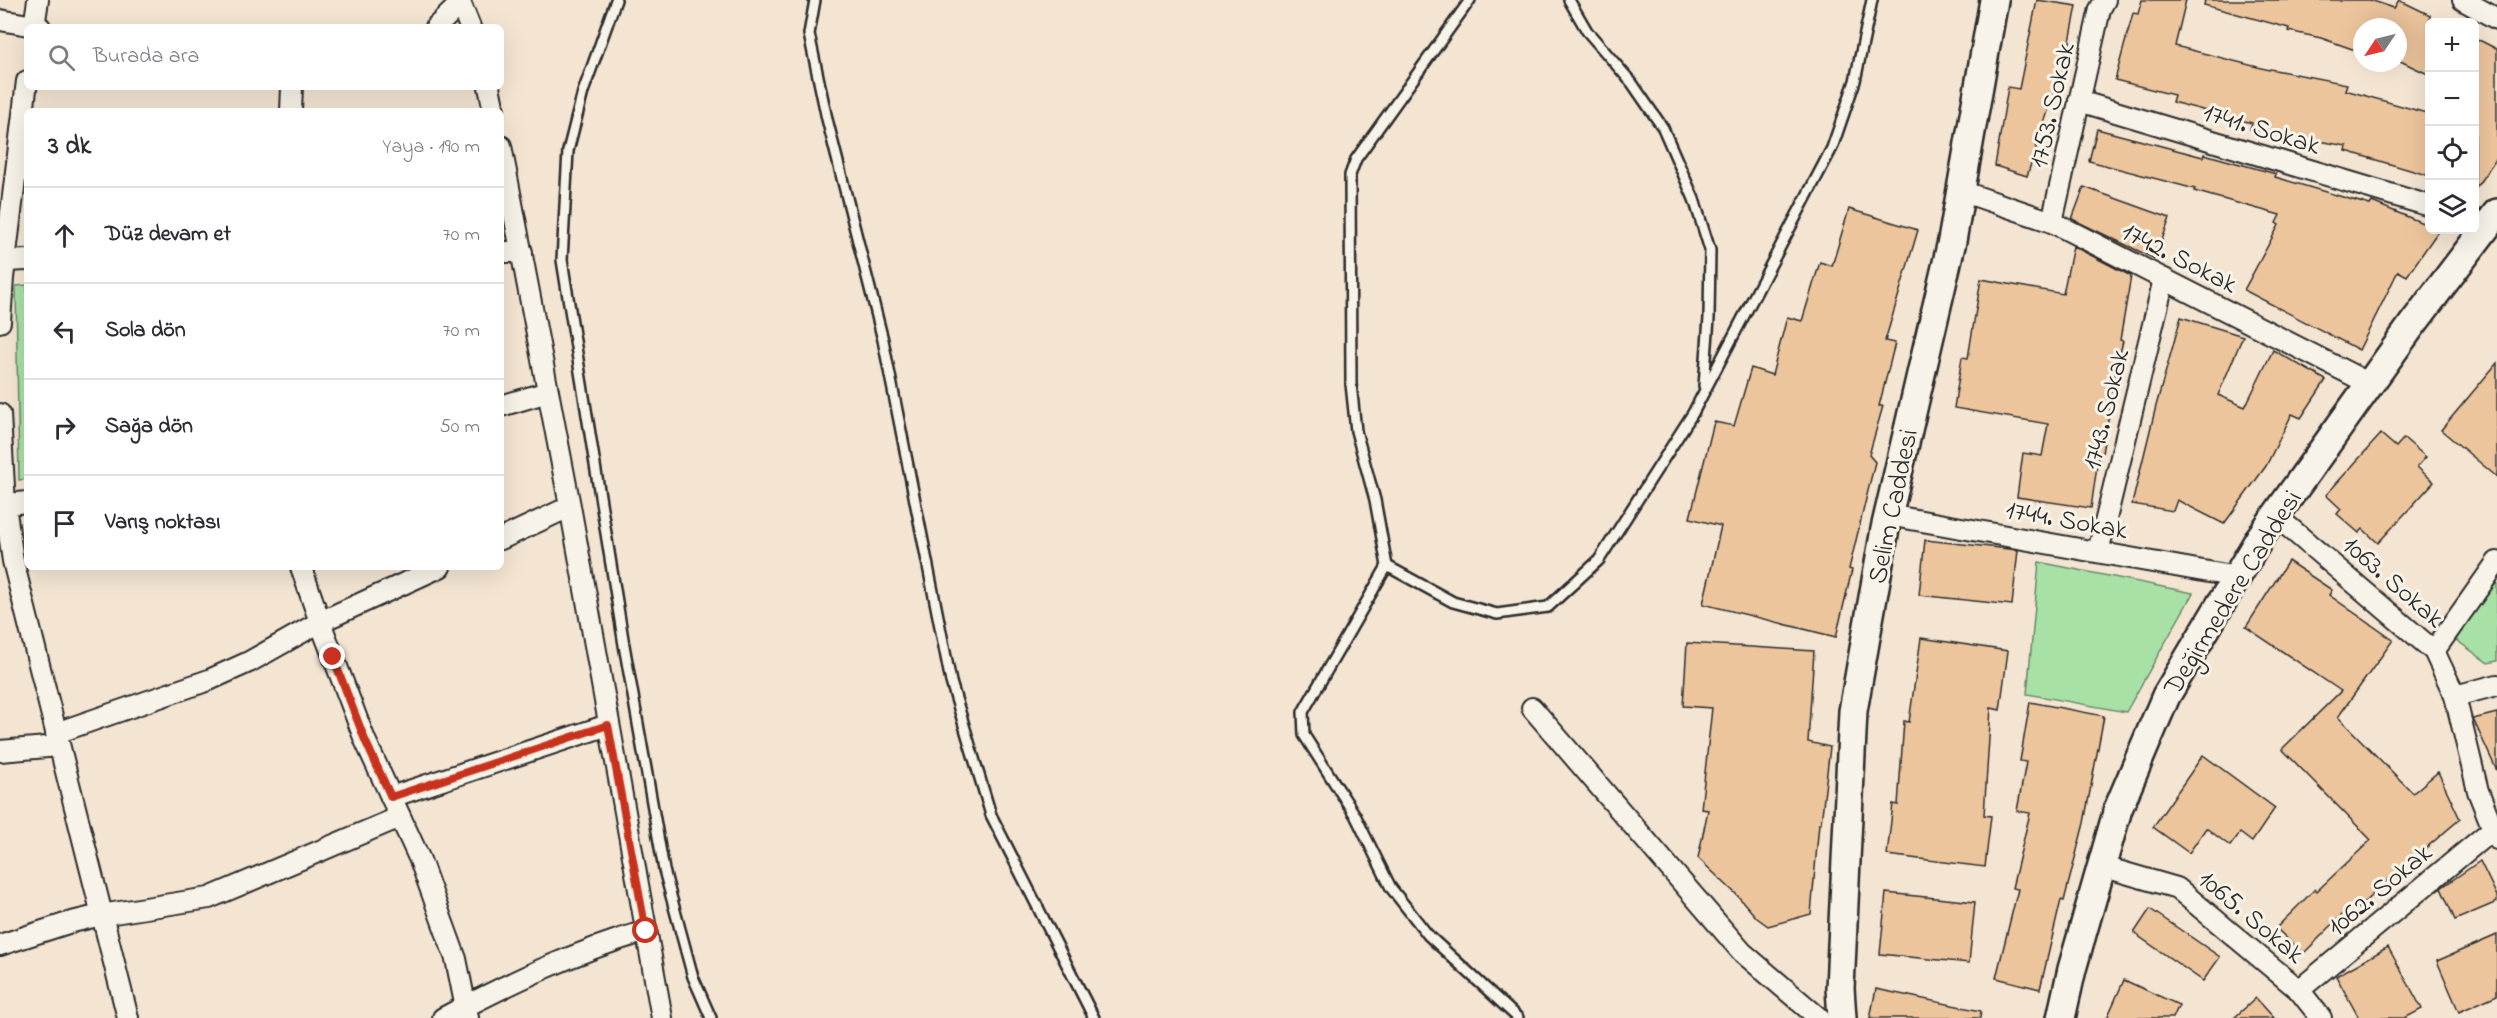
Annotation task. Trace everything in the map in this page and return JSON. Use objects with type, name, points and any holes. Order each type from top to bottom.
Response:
[{"type":"main road","name":"Selim Caddesi","points":[[1842,1018],[1840,987],[1853,711],[1888,515],[1952,241],[1994,0]]},
{"type":"main road","name":"Değirmedere Caddesi","points":[[2061,1018],[2072,969],[2118,809],[2166,696],[2276,516],[2487,219]]},
{"type":"street","points":[[36,24],[38,0]]},
{"type":"street","name":"1753. Sokak","points":[[2052,222],[2100,9],[2105,0]]},
{"type":"street","points":[[2463,0],[2497,20]]},
{"type":"street","points":[[439,24],[460,2],[469,24]]},
{"type":"street","points":[[0,20],[24,25]]},
{"type":"street","points":[[0,322],[3,272],[26,90]]},
{"type":"street","points":[[291,108],[292,90]]},
{"type":"street","points":[[490,90],[493,108]]},
{"type":"street","name":"1741. Sokak","points":[[2079,100],[2425,204]]},
{"type":"street","points":[[504,161],[662,1018]]},
{"type":"street","name":"1742. Sokak","points":[[1961,191],[2052,222],[2370,384]]},
{"type":"street","points":[[504,252],[522,252]]},
{"type":"street","points":[[3,272],[24,262]]},
{"type":"street","name":"1743. Sokak","points":[[2098,552],[2164,279]]},
{"type":"street","points":[[504,405],[548,392]]},
{"type":"street","points":[[0,414],[3,505],[13,561],[128,1018]]},
{"type":"street","points":[[3,505],[24,502]]},
{"type":"street","points":[[504,538],[569,507]]},
{"type":"street","name":"1744. Sokak","points":[[1888,515],[2237,577]]},
{"type":"street","name":"1063. Sokak","points":[[2276,516],[2434,651],[2455,696],[2488,788],[2495,834]]},
{"type":"street","points":[[2434,651],[2497,562]]},
{"type":"street","points":[[302,570],[365,740],[420,860],[456,959],[466,1012]]},
{"type":"street","points":[[0,751],[57,740],[209,680],[249,662],[320,622],[433,570]]},
{"type":"street","points":[[2455,696],[2497,685]]},
{"type":"street","points":[[1532,708],[1742,952],[1819,1018]]},
{"type":"street","points":[[391,797],[608,725]]},
{"type":"street","points":[[0,945],[101,915],[209,898],[400,817]]},
{"type":"street","name":"1062. Sokak","points":[[2299,990],[2495,834]]},
{"type":"street","name":"1065. Sokak","points":[[2101,866],[2177,888],[2299,990],[2321,1018]]},
{"type":"street","points":[[443,1018],[466,1012],[555,962],[610,941],[646,931]]},
{"type":"lane","points":[[616,0],[582,92],[568,152],[562,260],[624,645],[664,870],[693,977],[711,1018]]},
{"type":"lane","points":[[814,0],[810,34],[814,55],[827,119],[883,340],[951,682],[991,815],[1094,1018]]},
{"type":"lane","points":[[1470,0],[1356,159],[1350,175],[1351,384],[1356,431],[1375,500],[1387,566],[1304,712],[1304,735],[1355,815],[1391,888],[1428,935],[1518,1018]]},
{"type":"lane","points":[[1569,0],[1587,31],[1632,83],[1663,128],[1694,199],[1710,250],[1709,318],[1703,391]]},
{"type":"lane","points":[[1387,566],[1454,602],[1497,614],[1548,607],[1599,560],[1693,413],[1832,148],[1855,81],[1872,0]]},
{"type":"green space","points":[[24,285],[24,479],[19,480],[16,286]]},
{"type":"green space","points":[[2039,562],[2193,593],[2126,712],[2027,694]]},
{"type":"green space","points":[[2497,582],[2497,661],[2488,663],[2455,639]]},
{"type":"building","points":[[2037,0],[2077,6],[2063,77],[2059,77],[2027,176],[1995,166],[2008,87],[2019,89]]},
{"type":"building","points":[[2142,0],[2186,0],[2175,46],[2269,70],[2347,84],[2345,90],[2425,113],[2425,175],[2346,151],[2347,146],[2250,129],[2252,123],[2172,102],[2174,95],[2115,80],[2133,13],[2138,14]]},
{"type":"building","points":[[2205,0],[2370,0],[2394,8],[2399,0],[2430,15],[2430,18],[2425,18],[2425,73],[2407,64],[2407,18],[2353,18],[2353,49],[2321,38],[2288,31],[2289,28],[2204,5]]},
{"type":"building","points":[[2479,40],[2497,49],[2497,157],[2479,183]]},
{"type":"building","points":[[2097,129],[2203,157],[2204,154],[2276,174],[2275,177],[2370,205],[2372,202],[2425,224],[2425,234],[2436,234],[2407,276],[2398,271],[2359,350],[2244,290],[2279,225],[2276,223],[2280,215],[2194,191],[2195,189],[2089,161]]},
{"type":"building","points":[[2084,187],[2170,218],[2155,259],[2072,219]]},
{"type":"building","points":[[1849,209],[1918,230],[1885,341],[1895,343],[1879,406],[1883,406],[1869,455],[1875,462],[1849,569],[1852,570],[1836,637],[1703,604],[1721,526],[1690,518],[1714,422],[1734,426],[1751,368],[1772,375],[1787,317],[1802,321],[1820,262],[1832,266]]},
{"type":"building","points":[[2073,246],[2131,276],[2120,340],[2123,341],[2108,404],[2111,404],[2102,453],[2099,452],[2091,508],[2017,497],[2023,453],[2042,456],[2048,424],[1954,408],[1962,357],[1968,358],[1981,279],[2063,294]]},
{"type":"building","points":[[2181,317],[2243,336],[2218,395],[2245,407],[2273,350],[2326,380],[2301,418],[2292,414],[2266,466],[2224,524],[2177,500],[2173,511],[2132,504]]},
{"type":"building","points":[[2497,363],[2497,477],[2441,430]]},
{"type":"building","points":[[2381,434],[2396,447],[2404,438],[2426,457],[2417,467],[2434,482],[2378,543],[2363,529],[2359,533],[2337,514],[2341,509],[2326,495]]},
{"type":"building","points":[[1925,540],[2018,550],[2012,605],[1919,595]]},
{"type":"building","points":[[2288,561],[2332,590],[2329,595],[2393,640],[2338,717],[2413,793],[2438,772],[2460,819],[2414,858],[2412,857],[2354,912],[2350,907],[2303,954],[2276,928],[2315,889],[2317,891],[2371,840],[2282,749],[2341,691],[2246,627]]},
{"type":"building","points":[[1921,638],[2008,651],[2000,710],[1991,708],[1984,815],[1991,816],[1985,867],[1887,855],[1893,804],[1898,805],[1904,721],[1909,722]]},
{"type":"building","points":[[1687,643],[1814,651],[1808,742],[1830,747],[1821,823],[1819,823],[1811,914],[1768,926],[1757,918],[1736,894],[1698,858],[1708,810],[1701,809],[1712,708],[1683,706]]},
{"type":"building","points":[[2030,702],[2104,716],[2084,823],[2064,901],[2061,900],[2040,989],[1996,978],[2018,889],[2012,888],[2030,813],[2017,811],[2026,762],[2020,761]]},
{"type":"building","points":[[2497,713],[2497,771],[2473,719]]},
{"type":"building","points":[[2203,755],[2275,808],[2252,842],[2240,833],[2230,846],[2206,828],[2189,853],[2153,827]]},
{"type":"building","points":[[2480,861],[2497,896],[2497,902],[2455,920],[2441,888]]},
{"type":"building","points":[[1886,893],[1975,902],[1969,963],[1880,954]]},
{"type":"building","points":[[2150,909],[2220,957],[2203,981],[2134,933]]},
{"type":"building","points":[[2497,935],[2497,995],[2459,1012],[2437,961]]},
{"type":"building","points":[[2388,947],[2422,1009],[2405,1018],[2359,1018],[2336,976]]},
{"type":"building","points":[[2124,980],[2179,1005],[2173,1018],[2107,1018]]},
{"type":"building","points":[[1876,989],[1981,1011],[1980,1018],[1870,1018]]},
{"type":"building","points":[[2256,998],[2274,1018],[2234,1018]]},
{"type":"route","points":[[333,657],[365,740],[391,797],[608,725],[646,931]]}]
